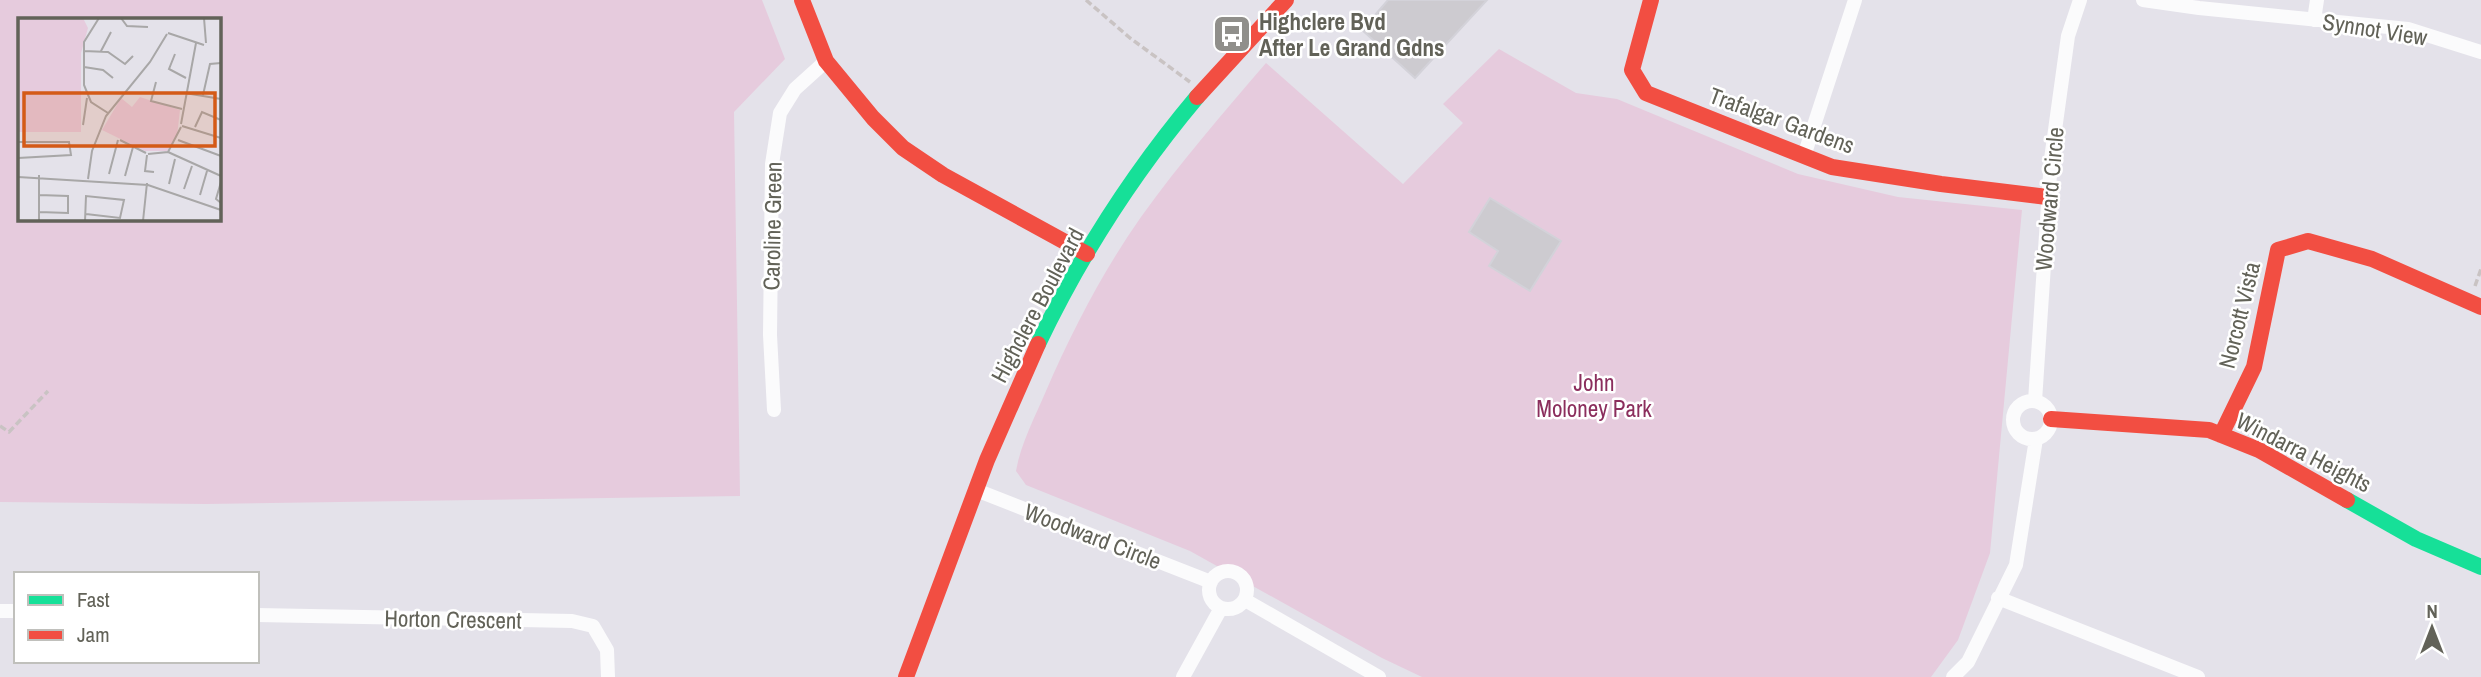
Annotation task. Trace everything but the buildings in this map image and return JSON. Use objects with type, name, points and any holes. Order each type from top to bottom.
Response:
[{"type":"street","points":[[802,0],[826,61],[873,118],[904,148],[943,175],[1087,254]]},
{"type":"street","name":"Highclere Boulevard","points":[[906,677],[976,490],[1042,335],[1087,254],[1147,161],[1203,91],[1286,0]]},
{"type":"street","name":"Trafalgar Gardens","points":[[1651,0],[1632,70],[1647,93],[1832,167],[2047,197]]},
{"type":"street","points":[[1804,156],[1855,0]]},
{"type":"street","name":"Woodward Circle","points":[[2035,401],[2047,197],[2068,36],[2080,0]]},
{"type":"street","name":"Synnot View","points":[[2143,0],[2408,29],[2481,52]]},
{"type":"street","points":[[2314,20],[2317,0]]},
{"type":"street","name":"Caroline Green","points":[[774,410],[770,335],[772,164],[779,113],[795,89],[826,61]]},
{"type":"street","name":"Norcott Vista","points":[[2221,435],[2254,367],[2278,250],[2308,242],[2372,259],[2481,307]]},
{"type":"street","points":[[2028,401],[2035,401],[2046,408],[2051,419],[2047,432],[2029,440],[2017,433],[2012,421],[2016,408],[2028,401]]},
{"type":"street","name":"Windarra Heights","points":[[2051,419],[2209,430],[2259,450],[2416,538],[2481,567]]},
{"type":"street","points":[[1953,677],[1968,662],[2016,565],[2036,439]]},
{"type":"street","name":"Woodward Circle","points":[[976,490],[1210,582]]},
{"type":"street","points":[[1223,571],[1239,573],[1248,586],[1245,600],[1234,608],[1221,608],[1211,597],[1210,582],[1223,571]]},
{"type":"street","points":[[1998,598],[2198,677]]},
{"type":"street","points":[[1245,600],[1379,677]]},
{"type":"street","points":[[1183,677],[1221,608]]},
{"type":"street","name":"Horton Crescent","points":[[259,615],[572,621],[593,626],[607,650],[608,677]]},
{"type":"path","points":[[1086,0],[1129,38],[1203,91]]},
{"type":"path","points":[[0,426],[9,432],[48,391]]},
{"type":"green space","points":[[0,0],[762,0],[785,59],[734,112],[740,496],[206,504],[0,502]]},
{"type":"green space","name":"John Moloney Park","points":[[1499,49],[1576,93],[1617,99],[1798,174],[1898,197],[2022,210],[1990,553],[1958,640],[1931,677],[1422,677],[1382,658],[1190,551],[1026,485],[1016,471],[1025,440],[1056,369],[1077,324],[1114,259],[1171,178],[1266,63],[1403,184],[1463,123],[1443,104]]},
{"type":"traffic: fast","points":[[1038,344],[1090,247],[1151,155],[1197,97]]},
{"type":"traffic: fast","points":[[2347,500],[2416,539],[2481,567]]},
{"type":"traffic: jam","points":[[802,0],[826,61],[873,118],[903,148],[943,175],[1087,254]]},
{"type":"traffic: jam","points":[[1197,97],[1286,0]]},
{"type":"traffic: jam","points":[[1651,0],[1632,70],[1646,93],[1832,167],[2047,197]]},
{"type":"traffic: jam","points":[[2221,435],[2254,367],[2278,250],[2308,241],[2372,259],[2481,307]]},
{"type":"traffic: jam","points":[[906,677],[987,460],[1038,344]]},
{"type":"traffic: jam","points":[[2051,419],[2209,430],[2259,450],[2347,500]]},
{"type":"place","name":"Highclere Bvd After Le Grand Gdns","points":[[1232,34]]}]
